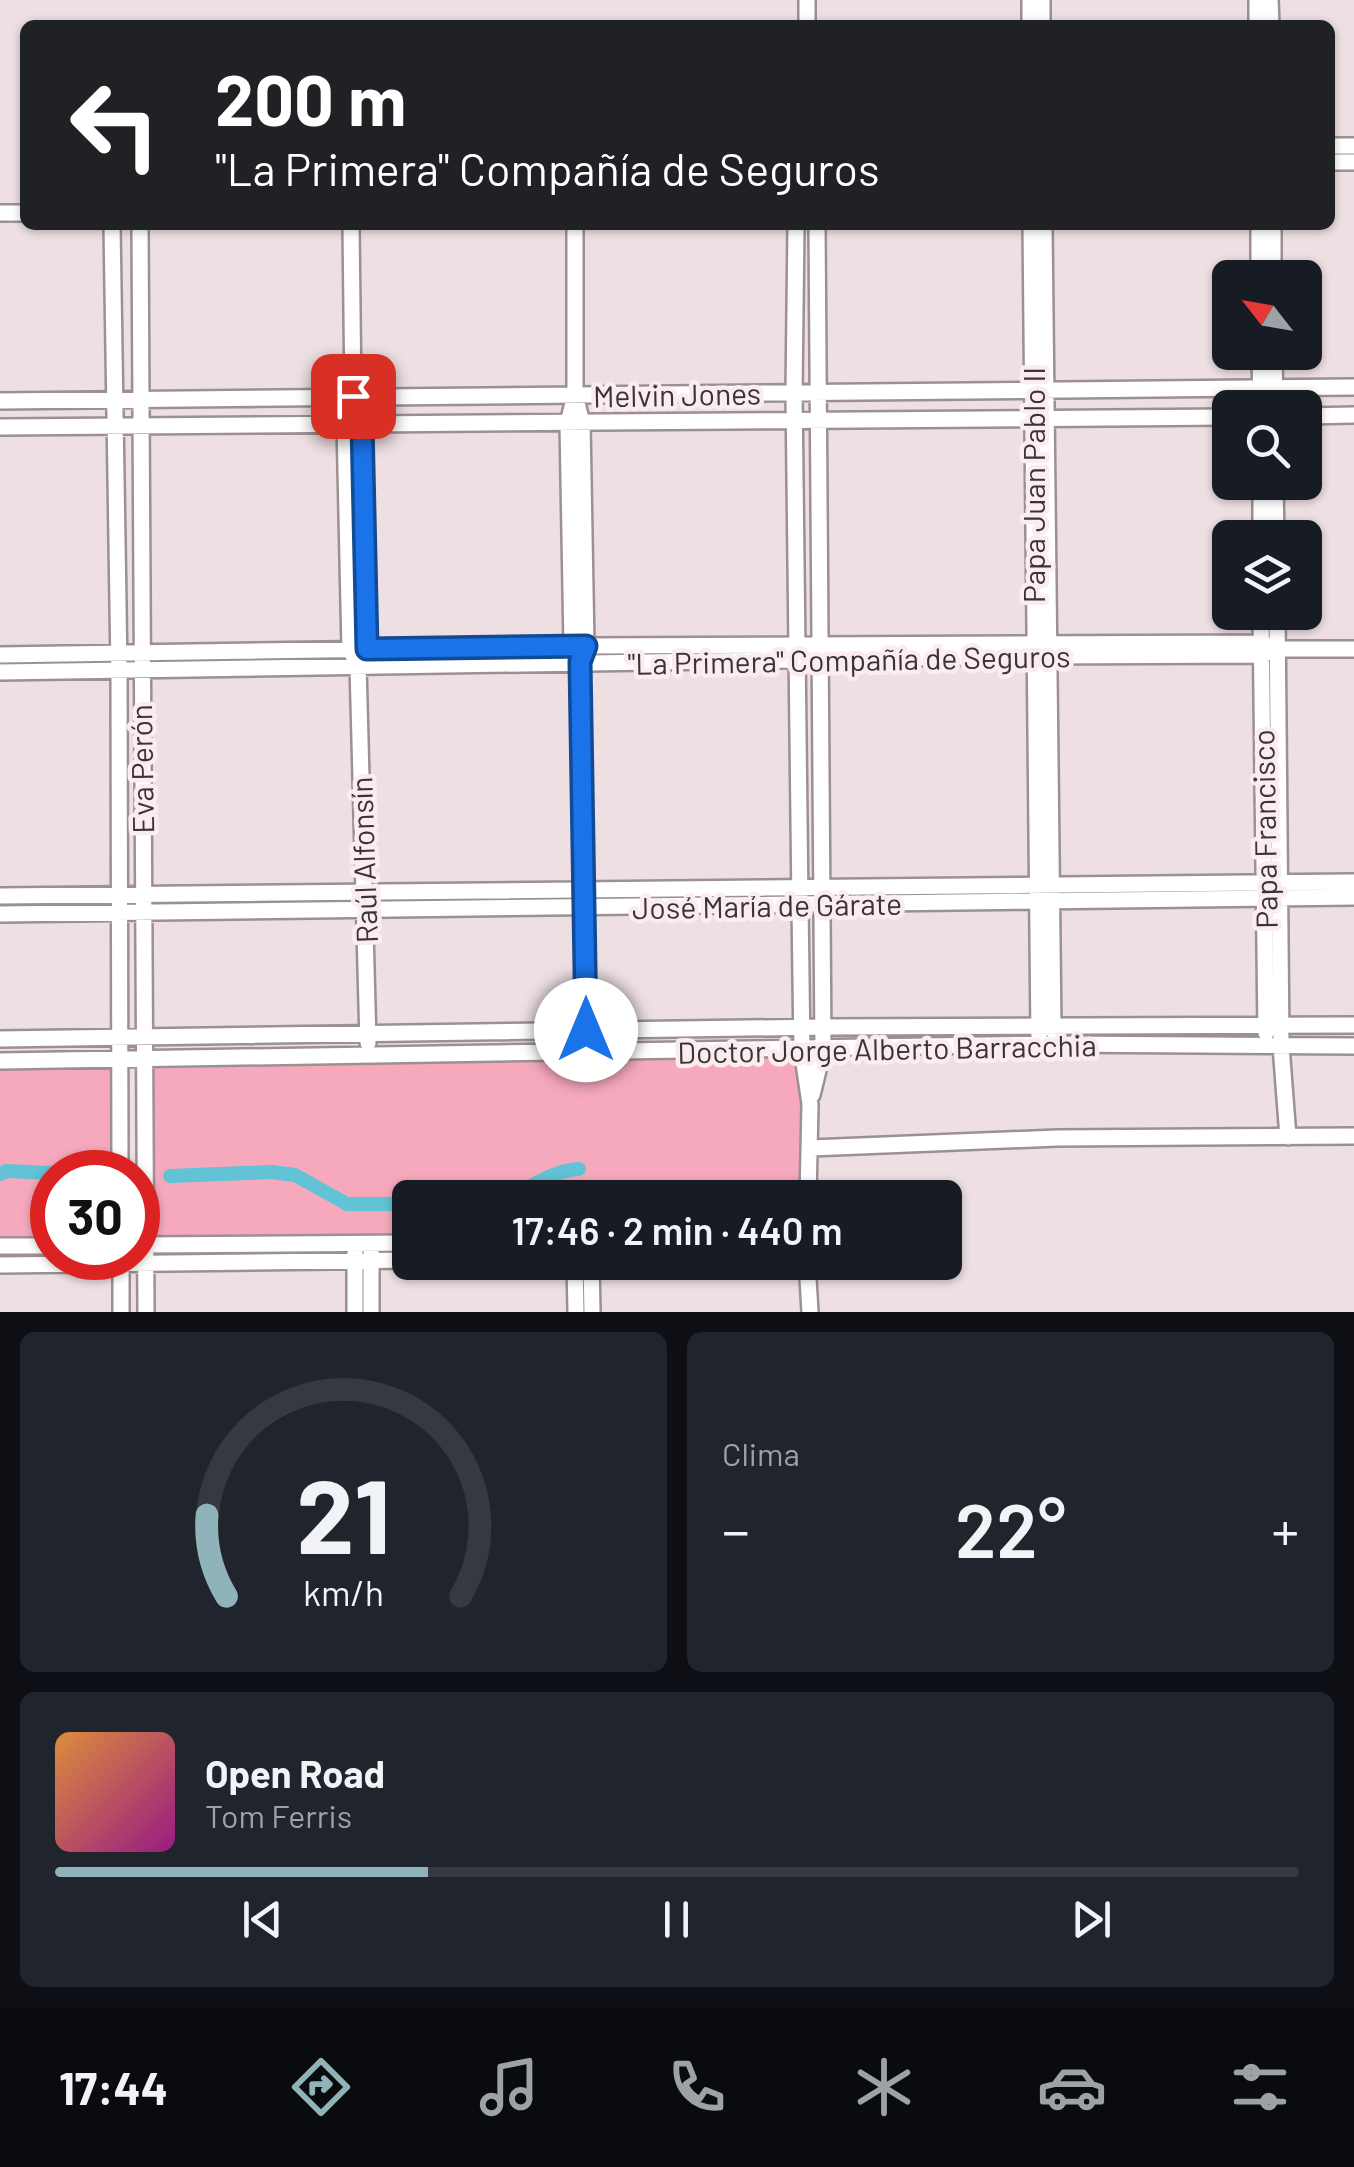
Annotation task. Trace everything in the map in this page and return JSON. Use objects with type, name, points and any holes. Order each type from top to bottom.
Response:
[{"type":"street","name":"Eva Perón","points":[[112,230],[120,1150]]},
{"type":"street","name":"Eva Perón","points":[[140,230],[144,1150]]},
{"type":"street","name":"Raúl Alfonsín","points":[[351,230],[354,424],[367,649]]},
{"type":"street","points":[[575,230],[574,396],[587,1052]]},
{"type":"street","points":[[796,230],[794,422],[802,1050],[810,1104],[809,1180]]},
{"type":"street","points":[[810,1104],[823,1050],[817,230]]},
{"type":"street","name":"Papa Juan Pablo II","points":[[1031,230],[1039,390]]},
{"type":"street","name":"Papa Juan Pablo II","points":[[1044,230],[1039,420],[1046,1045]]},
{"type":"street","points":[[1259,230],[1260,260]]},
{"type":"street","points":[[1273,230],[1273,260]]},
{"type":"street","points":[[1264,370],[1267,388]]},
{"type":"street","points":[[1267,388],[1270,370]]},
{"type":"street","name":"Melvin Jones","points":[[0,401],[1354,387]]},
{"type":"street","points":[[1322,416],[1354,415]]},
{"type":"street","name":"Melvin Jones","points":[[0,426],[1212,418]]},
{"type":"street","name":"Raúl Alfonsín","points":[[354,424],[354,658],[369,1056]]},
{"type":"street","name":"Papa Francisco","points":[[1264,630],[1274,1046],[1288,1137]]},
{"type":"street","name":"Papa Francisco","points":[[1267,649],[1272,630]]},
{"type":"street","name":"\"La Primera\" Compañía de Seguros","points":[[354,658],[367,649],[1354,649]]},
{"type":"street","name":"\"La Primera\" Compañía de Seguros","points":[[0,655],[139,660],[579,652]]},
{"type":"street","name":"\"La Primera\" Compañía de Seguros","points":[[0,672],[118,660]]},
{"type":"street","name":"José María de Gárate","points":[[0,914],[119,905],[143,896],[586,908],[821,896],[1272,891],[1354,882]]},
{"type":"street","name":"José María de Gárate","points":[[0,896],[119,905],[145,913],[585,890],[800,897]]},
{"type":"street","name":"José María de Gárate","points":[[1272,891],[1354,898]]},
{"type":"street","name":"Doctor Jorge Alberto Barracchia","points":[[0,1039],[1046,1025],[1354,1025]]},
{"type":"street","name":"Doctor Jorge Alberto Barracchia","points":[[0,1061],[1046,1045],[1354,1046]]},
{"type":"street","points":[[810,1148],[1057,1138],[1354,1136]]},
{"type":"street","points":[[0,1246],[30,1246]]},
{"type":"street","points":[[160,1246],[363,1252],[392,1257]]},
{"type":"street","points":[[160,1263],[363,1252],[392,1246]]},
{"type":"street","points":[[355,1312],[363,1252]]},
{"type":"street","points":[[363,1252],[371,1312]]},
{"type":"street","points":[[0,1265],[30,1264]]},
{"type":"street","points":[[121,1280],[122,1312]]},
{"type":"street","name":"Eva Perón","points":[[146,1280],[146,1312]]},
{"type":"street","points":[[575,1280],[576,1312]]},
{"type":"street","points":[[592,1280],[592,1312]]},
{"type":"street","points":[[809,1280],[810,1312]]},
{"type":"shaded area","points":[[799,1054],[802,1180],[392,1180],[392,1239],[160,1241],[160,1150],[150,1150],[150,1063]]},
{"type":"shaded area","points":[[0,1064],[117,1064],[117,1150],[30,1150],[30,1242],[0,1242]]},
{"type":"waterway","points":[[543,1180],[579,1169]]},
{"type":"waterway","points":[[0,1174],[30,1172]]},
{"type":"waterway","points":[[170,1176],[272,1172],[295,1175],[347,1204],[392,1204]]},
{"type":"route","points":[[353,396],[362,424],[367,649],[586,646],[580,662],[586,1030]]}]
